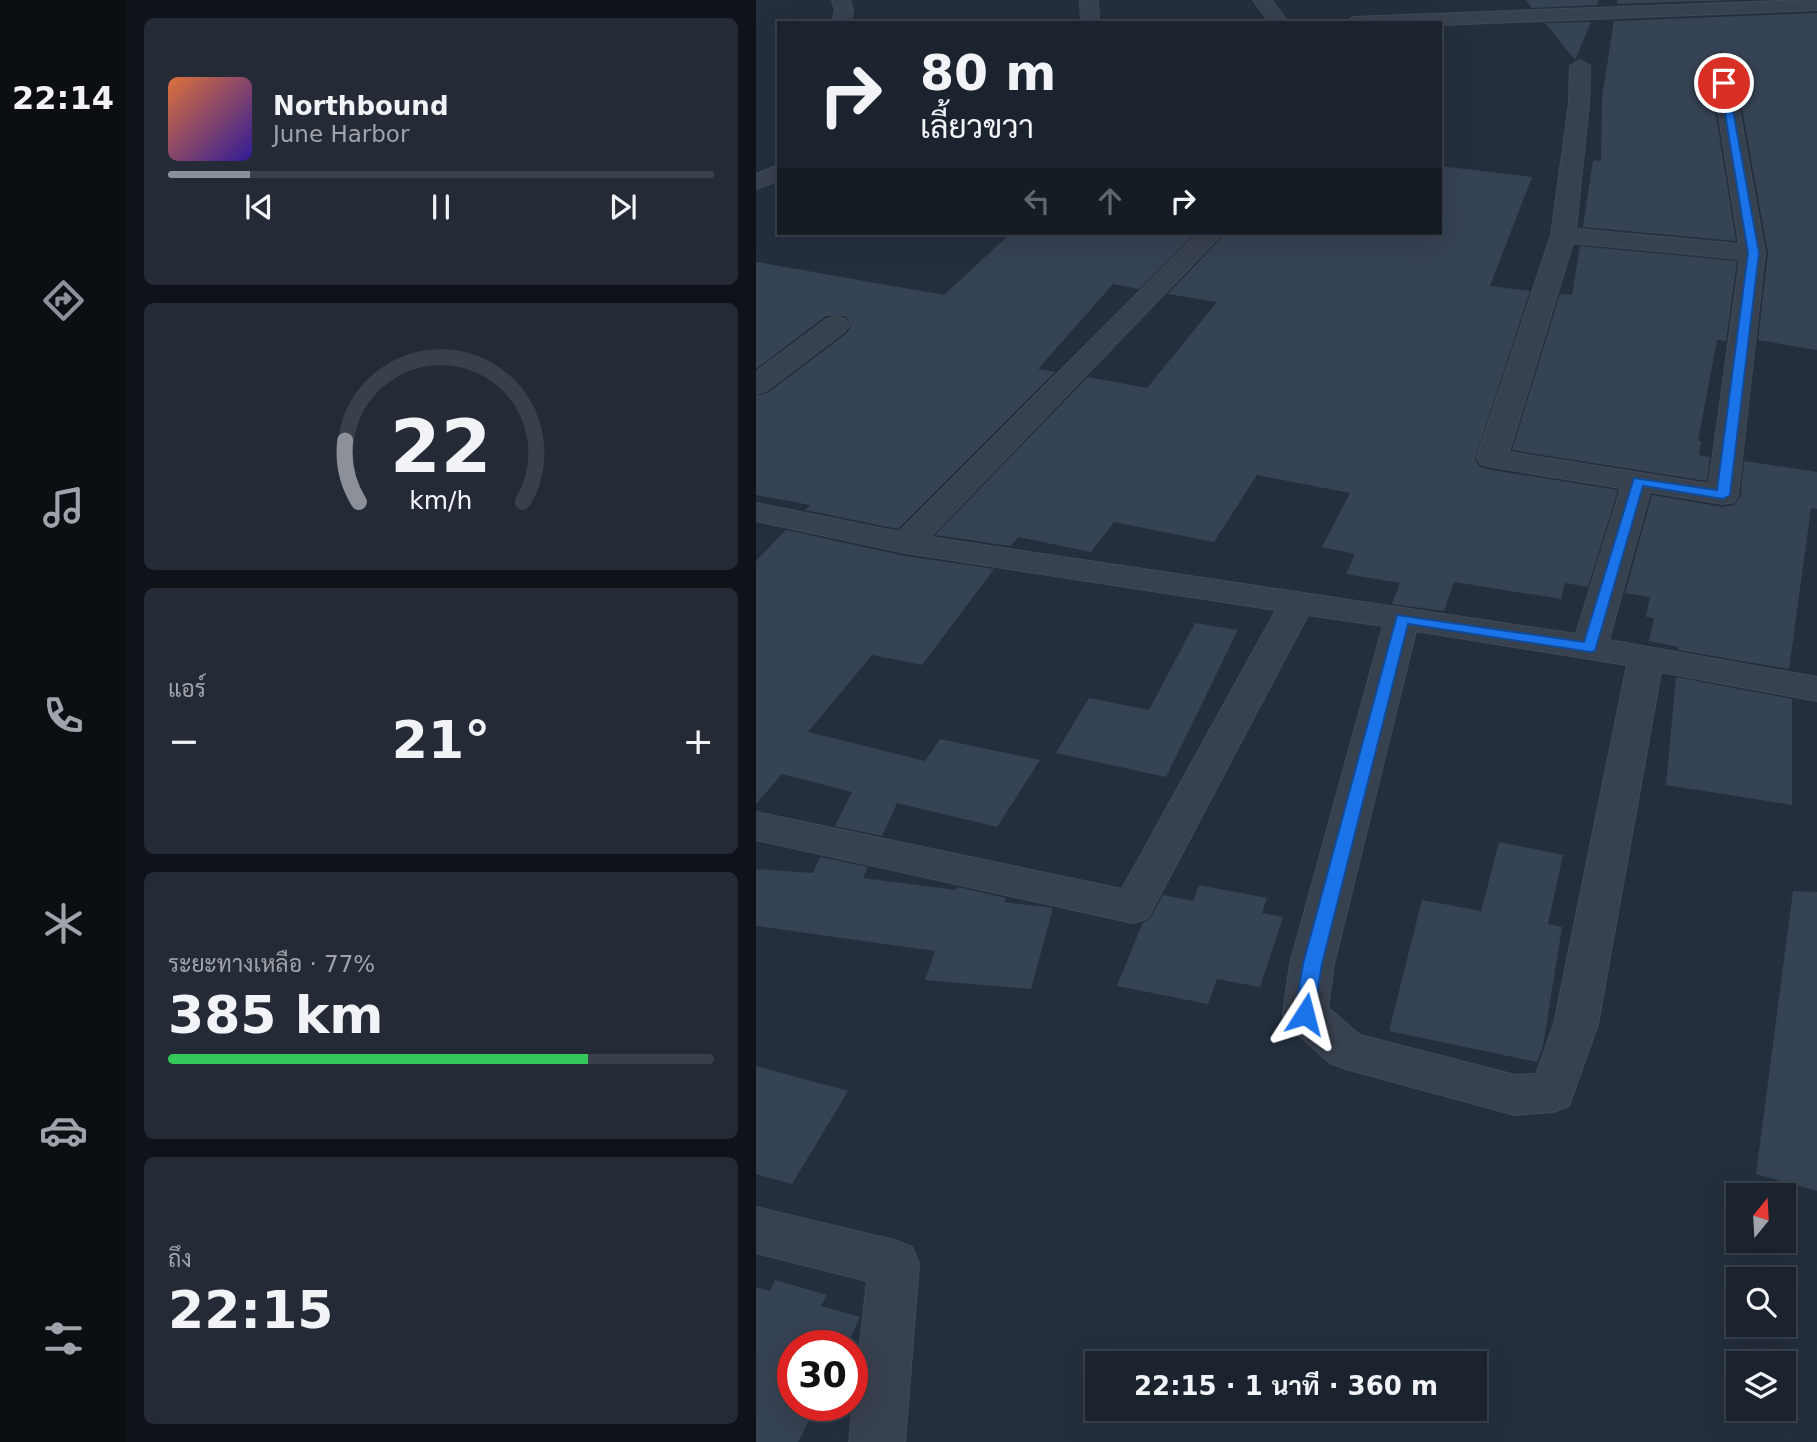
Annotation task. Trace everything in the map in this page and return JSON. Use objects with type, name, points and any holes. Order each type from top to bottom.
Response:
[{"type":"street","points":[[841,0],[844,9],[841,21]]},
{"type":"street","points":[[1089,0],[1090,21]]},
{"type":"street","points":[[1262,0],[1278,21]]},
{"type":"street","points":[[1422,0],[1429,19]]},
{"type":"street","points":[[1391,21],[1759,3],[1817,5]]},
{"type":"street","points":[[1580,66],[1579,104],[1563,235],[1492,458],[1723,495],[1753,253],[1720,59]]},
{"type":"street","points":[[756,182],[777,173]]},
{"type":"street","points":[[906,543],[1209,235]]},
{"type":"street","points":[[1563,235],[1753,253]]},
{"type":"street","points":[[756,385],[836,325]]},
{"type":"street","points":[[1590,647],[1638,481]]},
{"type":"street","points":[[756,512],[906,543],[1590,647],[1817,689]]},
{"type":"street","points":[[756,826],[1133,907],[1297,603]]},
{"type":"street","points":[[1402,618],[1312,964],[1305,1014],[1346,1050],[1515,1095],[1553,1092],[1576,1024],[1646,657]]},
{"type":"street","points":[[756,1230],[894,1264],[877,1442]]},
{"type":"building","points":[[1526,0],[1599,0],[1597,5],[1532,8]]},
{"type":"building","points":[[1617,0],[1737,0],[1617,4]]},
{"type":"building","points":[[1817,13],[1817,350],[1758,340],[1768,253],[1733,59],[1721,51],[1707,59],[1736,241],[1583,227],[1593,160],[1601,161],[1602,97],[1614,21]]},
{"type":"building","points":[[1591,22],[1575,60],[1545,23]]},
{"type":"building","points":[[1442,166],[1532,177],[1490,286],[1530,291],[1475,459],[1480,467],[1492,470],[1618,490],[1588,587],[1565,583],[1561,599],[1454,582],[1444,611],[1392,604],[1400,583],[1346,574],[1355,554],[1322,547],[1350,493],[1257,475],[1214,542],[1114,522],[1091,552],[1018,537],[1011,546],[935,535],[1088,377],[1147,388],[1217,302],[1168,294],[1224,235],[1442,235]]},
{"type":"building","points":[[1009,235],[1193,235],[1139,289],[1113,284],[1038,369],[1055,372],[898,529],[805,510],[810,505],[756,495],[756,395],[768,393],[847,333],[851,326],[846,316],[826,316],[756,369],[756,262],[944,295]]},
{"type":"building","points":[[1580,246],[1737,261],[1726,341],[1717,340],[1698,441],[1701,441],[1699,455],[1710,457],[1707,481],[1512,450],[1560,294],[1572,295]]},
{"type":"building","points":[[1744,461],[1817,472],[1817,509],[1811,508],[1789,669],[1678,650],[1678,647],[1649,641],[1654,618],[1646,617],[1650,597],[1625,593],[1652,495],[1723,507],[1734,505],[1741,495]]},
{"type":"building","points":[[786,530],[905,556],[994,569],[922,665],[872,655],[808,732],[925,761],[940,739],[1040,760],[997,827],[897,803],[882,836],[835,826],[852,792],[782,774],[756,804],[756,561]]},
{"type":"building","points":[[1195,623],[1238,630],[1166,777],[1056,753],[1089,698],[1149,710]]},
{"type":"building","points":[[1676,677],[1792,699],[1792,805],[1666,785]]},
{"type":"building","points":[[1499,842],[1563,855],[1548,924],[1562,927],[1543,1046],[1537,1062],[1389,1031],[1422,900],[1481,911]]},
{"type":"building","points":[[820,857],[868,867],[863,878],[956,890],[957,887],[1006,898],[1004,902],[1053,908],[1031,989],[925,980],[935,951],[756,926],[756,869],[813,873]]},
{"type":"building","points":[[1199,885],[1267,898],[1262,913],[1283,917],[1260,987],[1217,979],[1208,1004],[1117,986],[1143,922],[1150,919],[1163,895],[1193,901]]},
{"type":"building","points":[[1793,891],[1817,892],[1817,1191],[1756,1174]]},
{"type":"building","points":[[756,1066],[848,1091],[792,1184],[756,1174]]},
{"type":"building","points":[[775,1280],[827,1295],[821,1306],[860,1317],[854,1330],[777,1330],[777,1421],[809,1421],[798,1442],[756,1442],[756,1287],[770,1291]]},
{"type":"route","points":[[1305,1014],[1312,964],[1402,618],[1590,647],[1638,481],[1723,495],[1753,253],[1724,83]]}]
